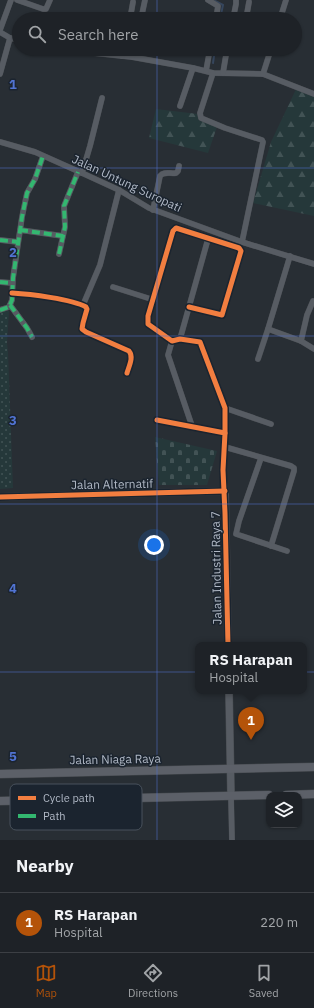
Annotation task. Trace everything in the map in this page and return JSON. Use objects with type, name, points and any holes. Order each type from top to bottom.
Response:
[{"type":"main road","name":"Jalan Niaga Raya","points":[[0,774],[314,767]]},
{"type":"main road","points":[[302,794],[314,794]]},
{"type":"main road","points":[[142,798],[266,795]]},
{"type":"main road","points":[[0,801],[10,801]]},
{"type":"street","points":[[0,74],[10,38],[0,31],[10,0]]},
{"type":"street","points":[[17,0],[43,9],[46,9],[50,0]]},
{"type":"street","points":[[142,12],[145,0]]},
{"type":"street","points":[[208,0],[218,6],[217,12]]},
{"type":"street","points":[[234,12],[236,0]]},
{"type":"street","points":[[282,12],[286,0]]},
{"type":"street","points":[[131,12],[133,2]]},
{"type":"street","points":[[248,12],[250,2]]},
{"type":"street","points":[[122,56],[193,68],[213,73],[263,74],[314,94]]},
{"type":"street","points":[[206,71],[209,56]]},
{"type":"street","points":[[223,73],[226,56]]},
{"type":"street","points":[[263,74],[269,56]]},
{"type":"street","points":[[180,106],[193,68]]},
{"type":"street","points":[[213,73],[200,113],[201,118],[262,140],[263,142],[242,242]]},
{"type":"street","points":[[59,254],[66,221],[64,206],[90,146],[102,98]]},
{"type":"street","name":"Jalan Untung Suropati","points":[[0,142],[35,152],[119,190],[153,210],[242,242],[314,264]]},
{"type":"street","points":[[0,310],[7,309],[10,305],[18,242],[27,193],[35,178],[43,156]]},
{"type":"street","points":[[153,210],[160,176],[166,173],[176,173],[179,166]]},
{"type":"street","points":[[83,305],[100,266],[119,190]]},
{"type":"street","points":[[189,307],[222,315],[241,252],[240,248],[208,239],[178,228],[174,229],[148,316],[148,324],[172,341],[180,339],[200,342],[225,408],[225,447],[223,470],[225,491]]},
{"type":"street","points":[[20,230],[63,236]]},
{"type":"street","points":[[180,339],[208,239]]},
{"type":"street","points":[[0,240],[18,242]]},
{"type":"street","points":[[258,359],[290,256]]},
{"type":"street","points":[[0,282],[12,283]]},
{"type":"street","points":[[113,287],[154,300]]},
{"type":"street","points":[[12,293],[56,299],[83,305],[87,309],[82,329],[124,348],[131,353],[127,373]]},
{"type":"street","points":[[302,341],[307,315],[313,301]]},
{"type":"street","points":[[10,305],[32,337]]},
{"type":"street","points":[[268,329],[302,341],[314,349]]},
{"type":"street","points":[[172,341],[168,355],[192,426]]},
{"type":"street","points":[[225,408],[271,424]]},
{"type":"street","points":[[157,420],[225,433]]},
{"type":"street","points":[[225,447],[294,468],[271,546]]},
{"type":"street","points":[[261,458],[239,521],[236,534],[288,551]]},
{"type":"street","name":"Jalan Alternatif","points":[[0,497],[225,491]]},
{"type":"street","name":"Jalan Industri Raya 7","points":[[225,491],[228,642]]},
{"type":"street","points":[[229,694],[232,840]]},
{"type":"green space","points":[[298,85],[314,92],[314,216],[253,203],[271,142]]},
{"type":"green space","points":[[156,109],[198,114],[218,124],[208,153],[149,138]]},
{"type":"green space","points":[[0,309],[9,311],[7,343],[13,488],[0,489]]},
{"type":"green space","points":[[155,437],[217,451],[207,485],[159,485]]},
{"type":"waterway","points":[[215,1],[223,5],[222,12]]},
{"type":"waterway","points":[[213,63],[214,56]]},
{"type":"marked path","points":[[0,310],[9,307],[12,300],[13,278],[27,193],[35,179],[43,156]]},
{"type":"marked path","points":[[59,254],[65,227],[64,206],[78,172]]},
{"type":"marked path","points":[[20,230],[63,236]]},
{"type":"marked path","points":[[0,240],[18,242]]},
{"type":"marked path","points":[[0,282],[12,283]]},
{"type":"marked path","points":[[10,305],[32,337]]},
{"type":"cycle path","points":[[189,307],[222,315],[241,251],[239,248],[176,228],[173,231],[148,316],[148,324],[172,341],[180,339],[200,342],[225,408],[225,433]]},
{"type":"cycle path","points":[[12,293],[61,299],[86,307],[87,309],[82,329],[129,351],[131,359],[127,373]]},
{"type":"cycle path","points":[[157,420],[225,433],[223,470],[228,642]]},
{"type":"cycle path","points":[[0,497],[225,491]]},
{"type":"place","name":"RS Harapan","points":[[251,740]]}]
